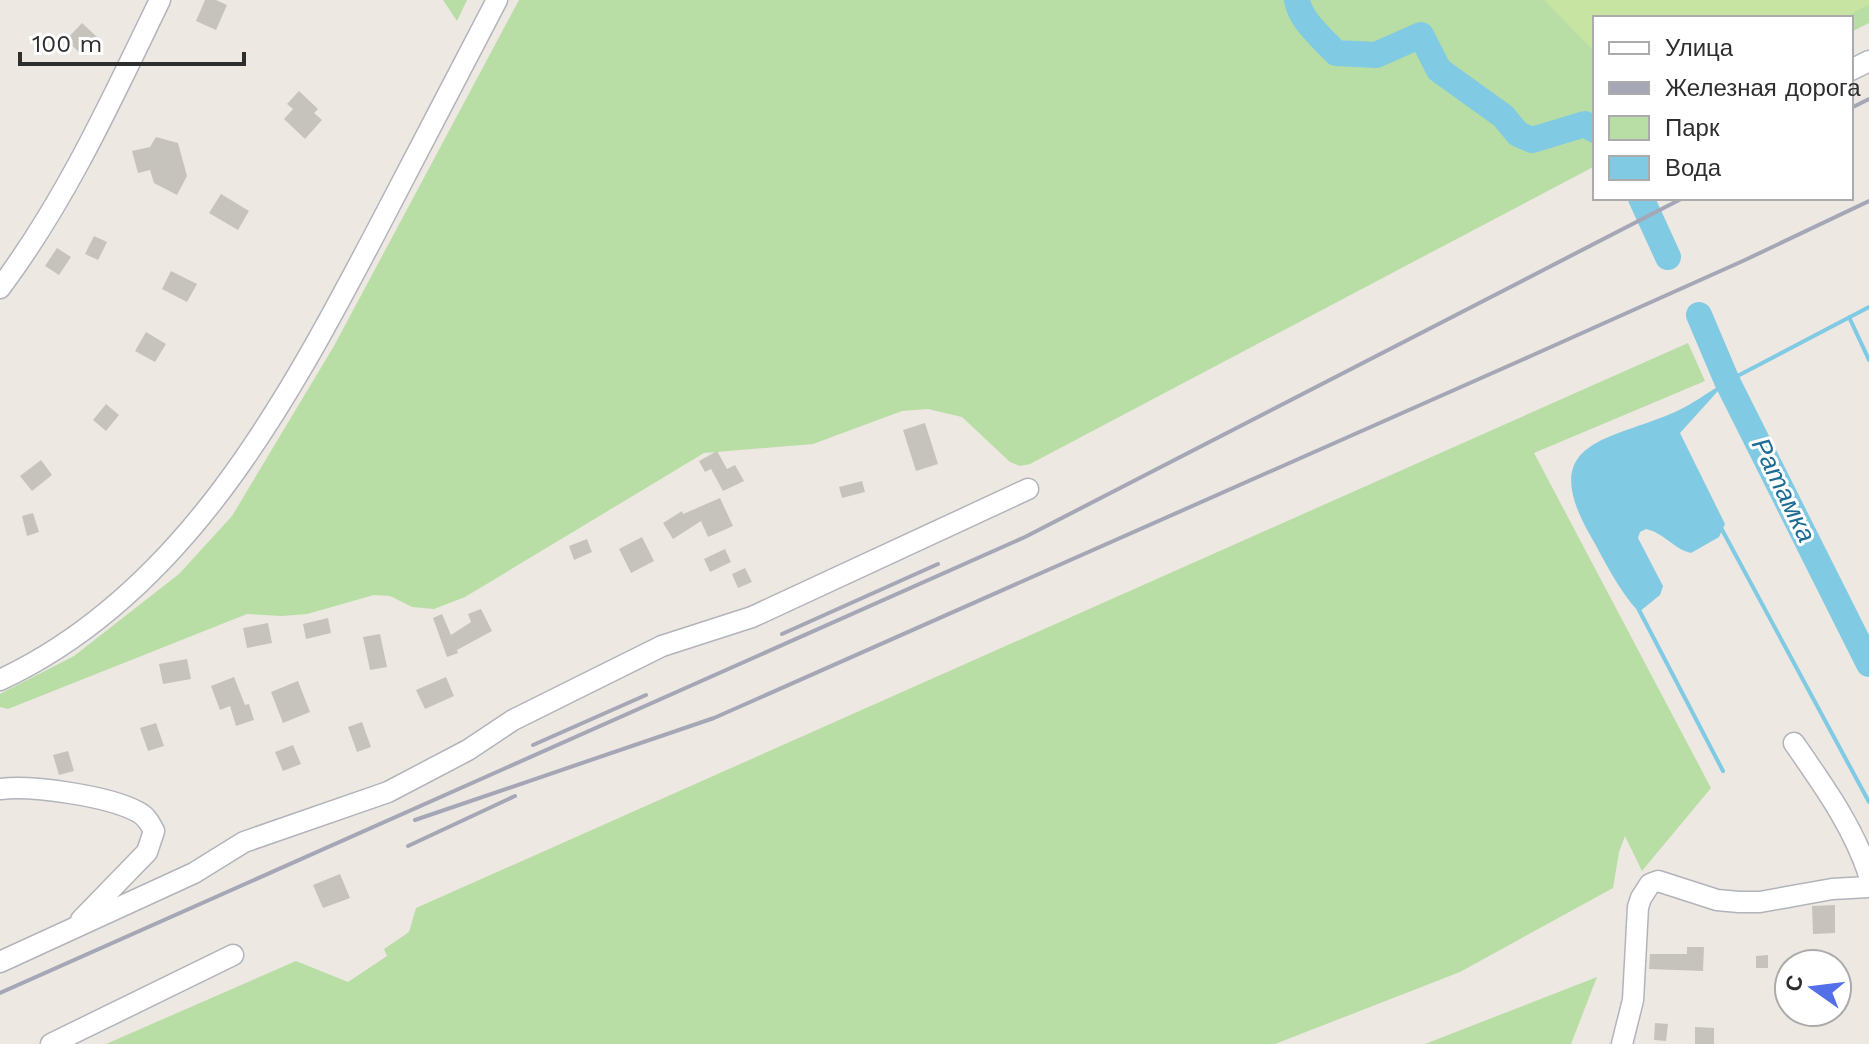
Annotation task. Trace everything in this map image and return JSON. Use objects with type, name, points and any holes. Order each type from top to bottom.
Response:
[{"type":"street","points":[[0,288],[28,251],[94,136],[160,0]]},
{"type":"street","points":[[0,680],[67,640],[104,613],[174,548],[240,464],[272,417],[347,287],[497,0]]},
{"type":"street","points":[[0,962],[194,873],[244,842],[388,792],[468,750],[513,720],[662,646],[752,617],[1028,489]]},
{"type":"street","points":[[1794,743],[1826,788],[1862,854],[1869,875]]},
{"type":"street","points":[[0,789],[35,787],[90,798],[139,812],[149,821],[154,831],[147,852],[73,929]]},
{"type":"street","points":[[1622,1044],[1633,1000],[1638,907],[1650,884],[1658,881],[1717,900],[1739,902],[1760,902],[1832,889],[1869,887]]},
{"type":"street","points":[[51,1044],[233,955]]},
{"type":"green space","points":[[443,0],[467,0],[457,21]]},
{"type":"green space","points":[[519,0],[1869,0],[1869,23],[1853,31],[1853,16],[1593,16],[1593,167],[1030,464],[1020,466],[1010,462],[962,417],[928,409],[902,411],[813,444],[704,453],[465,597],[434,609],[412,607],[390,596],[374,595],[307,614],[247,614],[8,709],[0,707],[0,694],[74,656],[179,574],[232,516],[334,346]]},
{"type":"green space","points":[[1544,0],[1869,0],[1869,4],[1848,16],[1593,16],[1593,50]]},
{"type":"green space","points":[[1688,343],[1705,381],[1534,453],[1711,788],[1642,871],[1625,836],[1613,888],[1460,972],[1275,1044],[106,1044],[296,961],[348,982],[387,956],[384,949],[409,932],[416,908]]},
{"type":"green space","points":[[1597,977],[1571,1044],[1425,1044]]},
{"type":"water","points":[[1727,381],[1680,433],[1725,524],[1719,537],[1691,553],[1652,531],[1646,529],[1640,532],[1638,538],[1663,586],[1660,595],[1639,612],[1612,575],[1575,504],[1571,480],[1576,462],[1588,449],[1605,439],[1675,412]]},
{"type":"building","points":[[205,0],[216,0],[227,5],[216,30],[196,21]]},
{"type":"building","points":[[82,23],[97,37],[81,54],[66,40]]},
{"type":"building","points":[[299,91],[318,109],[314,113],[322,120],[305,139],[284,119],[293,109],[287,104]]},
{"type":"building","points":[[156,137],[178,143],[187,176],[177,195],[154,183],[150,170],[138,173],[132,151],[150,147]]},
{"type":"building","points":[[221,194],[249,211],[238,230],[209,213]]},
{"type":"building","points":[[94,236],[107,242],[98,260],[85,254]]},
{"type":"building","points":[[57,248],[71,257],[59,275],[45,266]]},
{"type":"building","points":[[171,271],[197,284],[187,302],[162,289]]},
{"type":"building","points":[[146,332],[166,344],[155,362],[135,351]]},
{"type":"building","points":[[106,404],[119,415],[106,431],[93,420]]},
{"type":"building","points":[[925,423],[938,464],[916,471],[903,430]]},
{"type":"building","points":[[717,451],[727,469],[735,465],[744,481],[723,491],[711,469],[705,472],[699,461]]},
{"type":"building","points":[[41,460],[52,475],[32,491],[20,476]]},
{"type":"building","points":[[862,481],[865,492],[842,498],[839,487]]},
{"type":"building","points":[[720,498],[733,526],[708,537],[701,521],[673,539],[663,523],[682,511],[683,514]]},
{"type":"building","points":[[33,513],[39,532],[27,536],[22,516]]},
{"type":"building","points":[[642,537],[654,561],[631,573],[619,549]]},
{"type":"building","points":[[587,539],[592,552],[574,560],[569,546]]},
{"type":"building","points":[[725,549],[731,562],[710,572],[704,559]]},
{"type":"building","points":[[745,568],[752,582],[738,588],[732,574]]},
{"type":"building","points":[[481,609],[492,631],[447,657],[433,618],[442,614],[451,635],[471,622],[468,614]]},
{"type":"building","points":[[328,618],[331,633],[306,639],[303,624]]},
{"type":"building","points":[[268,623],[272,643],[247,648],[243,628]]},
{"type":"building","points":[[380,634],[387,667],[370,670],[363,637]]},
{"type":"building","points":[[187,659],[191,679],[163,684],[159,664]]},
{"type":"building","points":[[234,677],[254,720],[236,726],[230,706],[220,710],[211,686]]},
{"type":"building","points":[[446,677],[454,696],[425,709],[416,690]]},
{"type":"building","points":[[298,681],[310,712],[283,723],[271,692]]},
{"type":"building","points":[[362,722],[371,747],[357,752],[348,727]]},
{"type":"building","points":[[156,723],[164,746],[148,751],[140,728]]},
{"type":"building","points":[[293,745],[301,764],[283,771],[275,752]]},
{"type":"building","points":[[68,751],[74,771],[59,775],[53,755]]},
{"type":"building","points":[[340,874],[350,898],[323,908],[313,885]]},
{"type":"building","points":[[1835,905],[1835,933],[1813,934],[1812,906]]},
{"type":"building","points":[[1687,947],[1704,947],[1703,971],[1649,969],[1650,954],[1687,954]]},
{"type":"building","points":[[1768,955],[1768,968],[1756,968],[1756,956]]},
{"type":"building","points":[[1655,1023],[1668,1024],[1666,1041],[1654,1040]]},
{"type":"building","points":[[1695,1027],[1714,1028],[1714,1044],[1695,1044]]},
{"type":"waterway","name":"Ратамка","points":[[1297,0],[1307,22],[1336,53],[1376,55],[1421,35],[1439,70],[1503,116],[1518,134],[1532,140],[1585,124],[1593,129]]},
{"type":"waterway","name":"Ратамка","points":[[1642,200],[1668,257]]},
{"type":"waterway","points":[[1726,382],[1869,307]]},
{"type":"waterway","name":"Ратамка","points":[[1699,315],[1727,381],[1869,664]]},
{"type":"waterway","points":[[1849,317],[1869,360]]},
{"type":"waterway","points":[[1720,526],[1869,802]]},
{"type":"waterway","points":[[1638,608],[1723,771]]},
{"type":"railway","points":[[1853,107],[1869,99]]},
{"type":"railway","points":[[0,993],[1025,537],[1679,200]]},
{"type":"railway","points":[[415,820],[714,718],[1533,355],[1869,201]]},
{"type":"railway","points":[[782,634],[938,564]]},
{"type":"railway","points":[[533,745],[646,695]]},
{"type":"railway","points":[[408,846],[515,796]]}]
